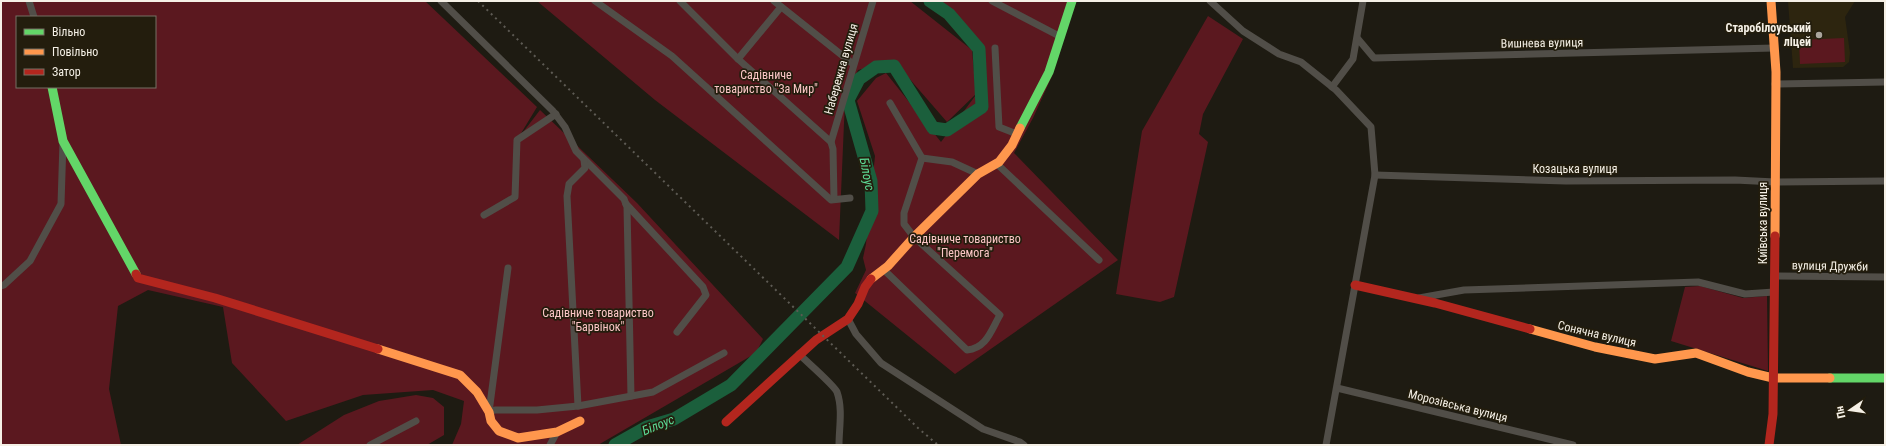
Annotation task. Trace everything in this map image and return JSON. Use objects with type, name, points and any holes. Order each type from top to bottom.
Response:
[{"type":"street","points":[[29,1],[34,16]]},
{"type":"street","points":[[441,1],[556,114],[565,127],[576,151],[624,199],[626,204],[703,287],[706,295],[677,332]]},
{"type":"street","points":[[595,1],[672,56],[831,200],[850,198]]},
{"type":"street","points":[[680,1],[738,59],[831,142],[833,149],[834,200]]},
{"type":"street","points":[[774,1],[853,64]]},
{"type":"street","name":"Набережна вулиця","points":[[831,142],[873,1]]},
{"type":"street","points":[[992,1],[1061,37]]},
{"type":"street","points":[[726,422],[799,354],[816,340],[848,319],[858,304],[865,287],[874,276],[883,269],[978,174],[996,163],[1012,145],[1049,72],[1072,1]]},
{"type":"street","points":[[1210,1],[1243,31],[1279,54],[1301,62],[1332,87],[1371,127],[1374,176],[1326,445]]},
{"type":"street","points":[[1332,87],[1353,59],[1358,39],[1363,1]]},
{"type":"street","name":"Київська вулиця","points":[[1769,445],[1773,414],[1775,182],[1775,84],[1771,1]]},
{"type":"street","points":[[738,59],[781,7]]},
{"type":"street","name":"Вишнева вулиця","points":[[1358,39],[1374,58],[1774,48]]},
{"type":"street","points":[[995,48],[999,127],[1017,134]]},
{"type":"street","points":[[1775,84],[1885,82]]},
{"type":"street","points":[[1,286],[30,261],[61,204],[63,141],[52,88]]},
{"type":"street","points":[[883,269],[967,350],[975,349],[983,345],[1000,315],[914,237],[904,224],[904,213],[922,158],[890,103]]},
{"type":"street","points":[[484,214],[516,197],[517,140],[556,114]]},
{"type":"street","points":[[63,141],[138,278],[215,298],[460,375],[477,392],[489,412],[491,421],[499,431],[518,438],[557,432],[580,421]]},
{"type":"street","points":[[922,158],[952,162],[978,174]]},
{"type":"street","points":[[578,406],[567,196],[569,184],[585,168],[584,160]]},
{"type":"street","points":[[996,163],[1099,260]]},
{"type":"street","name":"Козацька вулиця","points":[[1374,176],[1566,181],[1885,181]]},
{"type":"street","points":[[626,204],[631,396]]},
{"type":"street","points":[[489,412],[508,268]]},
{"type":"street","name":"вулиця Дружби","points":[[1774,276],[1885,277]]},
{"type":"street","name":"Сонячна вулиця","points":[[1416,299],[1464,290],[1698,282],[1745,294],[1774,292]]},
{"type":"street","name":"Сонячна вулиця","points":[[1355,285],[1416,299],[1595,347],[1655,359],[1696,353],[1748,372],[1773,378],[1885,378]]},
{"type":"street","points":[[848,319],[856,334],[881,363],[983,429],[1020,442],[1024,445]]},
{"type":"street","points":[[489,412],[495,410],[537,410],[578,406],[653,392],[724,354]]},
{"type":"street","points":[[799,354],[837,391],[841,415],[839,425],[839,445]]},
{"type":"street","name":"Морозівська вулиця","points":[[1337,388],[1574,445]]},
{"type":"street","points":[[370,445],[416,421]]},
{"type":"street","points":[[550,445],[557,432]]},
{"type":"shaded area","name":"Старобілоуський ліцей","points":[[1788,1],[1855,1],[1845,17],[1850,53],[1849,62],[1843,67],[1793,68]]},
{"type":"green space","name":"Садівниче товариство \"Барвінок\"","points":[[1,1],[425,1],[537,107],[517,140],[540,110],[637,203],[763,339],[756,353],[598,445],[452,445],[461,424],[464,401],[433,390],[363,395],[286,421],[232,363],[223,307],[148,290],[118,306],[109,389],[121,445],[1,445]]},
{"type":"green space","name":"Садівниче товариство \"За Мир\"","points":[[537,1],[910,1],[972,50],[976,94],[947,122],[894,61],[858,70],[845,100],[839,240],[655,100]]},
{"type":"green space","name":"Садівниче товариство \"Перемога\"","points":[[931,1],[1075,1],[1052,76],[1033,118],[1014,153],[1118,260],[955,374],[855,293],[866,270],[863,258],[866,244],[875,156],[857,101],[876,78],[886,73],[941,142],[984,84],[982,55],[974,35]]},
{"type":"green space","points":[[1208,16],[1243,39],[1203,114],[1199,134],[1208,142],[1174,297],[1160,302],[1116,294],[1142,131]]},
{"type":"green space","points":[[1844,38],[1845,62],[1800,64],[1799,40]]},
{"type":"green space","points":[[1700,286],[1743,298],[1767,296],[1768,371],[1671,341],[1685,287]]},
{"type":"green space","points":[[416,395],[433,398],[444,407],[444,435],[427,445],[297,445],[344,415],[379,401]]},
{"type":"waterway","name":"Білоус","points":[[615,445],[647,427],[674,419],[731,385],[847,267],[872,211],[871,181],[848,100],[859,79],[876,67],[894,66],[933,128],[947,130],[982,107],[979,49],[949,14],[930,1]]},
{"type":"railway","points":[[478,1],[918,428],[938,445]]},
{"type":"traffic: fast","points":[[1020,128],[1049,72],[1072,1]]},
{"type":"traffic: fast","points":[[52,88],[63,141],[136,274]]},
{"type":"traffic: fast","points":[[1830,378],[1885,378]]},
{"type":"traffic: slow","points":[[1771,1],[1776,72],[1775,236]]},
{"type":"traffic: slow","points":[[871,279],[888,266],[914,237],[978,174],[999,162],[1012,145],[1020,128]]},
{"type":"traffic: slow","points":[[1530,329],[1595,347],[1655,359],[1696,353],[1748,372],[1773,378],[1830,378]]},
{"type":"traffic: slow","points":[[378,349],[460,375],[477,392],[489,412],[491,421],[499,431],[518,438],[557,432],[580,421]]},
{"type":"traffic: jam","points":[[1769,445],[1773,414],[1775,236]]},
{"type":"traffic: jam","points":[[136,274],[138,278],[215,298],[378,349]]},
{"type":"traffic: jam","points":[[726,422],[816,340],[848,319],[858,304],[865,287],[871,279]]},
{"type":"traffic: jam","points":[[1355,285],[1435,303],[1530,329]]},
{"type":"place","name":"Старобілоуський ліцей","points":[[1819,35]]}]
